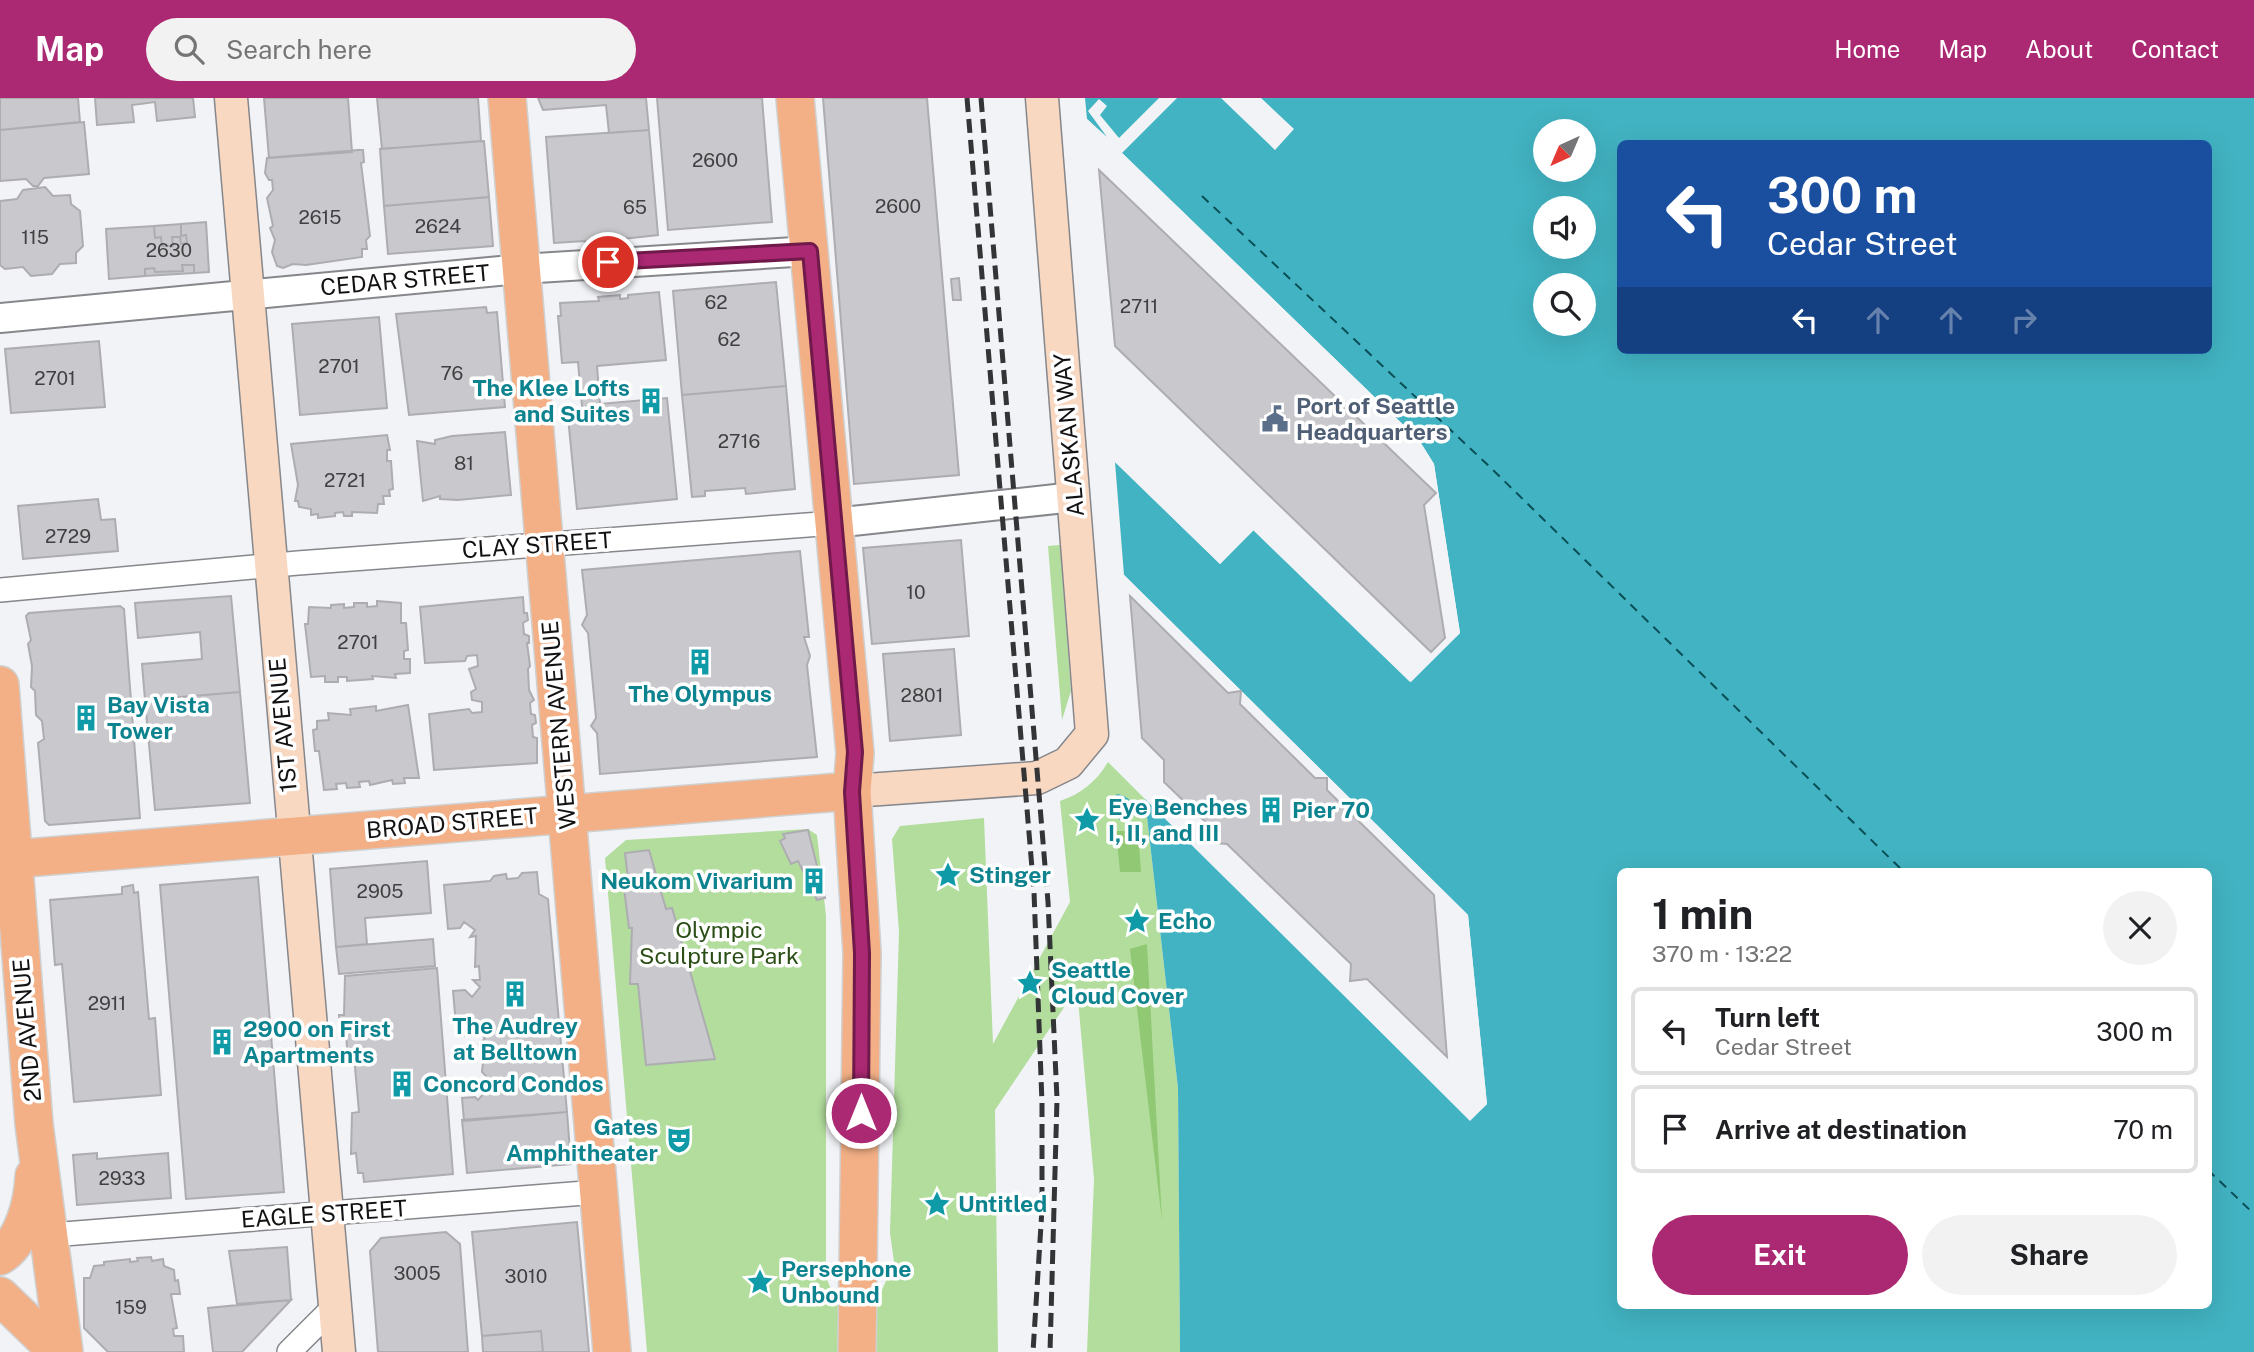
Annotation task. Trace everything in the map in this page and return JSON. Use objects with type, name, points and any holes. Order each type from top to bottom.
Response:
[{"type":"main road","name":"1ST AVENUE","points":[[231,98],[269,565],[339,1352]]},
{"type":"main road","name":"WESTERN AVENUE","points":[[507,98],[612,1352]]},
{"type":"main road","points":[[795,98],[855,752],[852,792],[862,953],[857,1352]]},
{"type":"main road","name":"ALASKAN WAY","points":[[1042,98],[1092,734],[1069,763]]},
{"type":"main road","name":"2ND AVENUE","points":[[0,685],[6,859],[34,1124],[51,1235],[64,1352]]},
{"type":"main road","name":"BROAD STREET","points":[[6,859],[1037,778],[1069,763]]},
{"type":"main road","name":"2ND AVENUE","points":[[0,1256],[21,1229],[32,1195],[34,1124]]},
{"type":"main road","points":[[0,1296],[58,1352]]},
{"type":"street","name":"CEDAR STREET","points":[[0,318],[521,269],[810,251]]},
{"type":"street","name":"CLAY STREET","points":[[0,590],[269,565],[834,523],[1074,497]]},
{"type":"street","name":"EAGLE STREET","points":[[51,1235],[598,1192]]},
{"type":"street","points":[[289,1352],[335,1306]]},
{"type":"green space","points":[[1060,545],[1071,691],[1062,720],[1048,546]]},
{"type":"green space","name":"Olympic Sculpture Park","points":[[1108,762],[1145,799],[1178,1088],[1180,1352],[1087,1352],[1094,1179],[1077,988],[995,1110],[998,1352],[647,1352],[605,858],[626,840],[808,829],[817,835],[826,916],[826,1277],[856,1351],[894,1262],[890,1233],[899,932],[892,839],[900,826],[984,818],[993,1044],[1070,902],[1060,801],[1088,786]]},
{"type":"green space","points":[[1116,831],[1138,831],[1141,872],[1120,872]]},
{"type":"green space","points":[[1147,944],[1162,1221],[1130,949]]},
{"type":"water","points":[[1085,98],[2254,98],[2254,1352],[1180,1352],[1178,1088],[1145,799],[1470,1120],[1487,1104],[1468,915],[1124,575],[1115,462],[1220,564],[1253,530],[1410,682],[1460,633],[1434,464],[1419,440],[1087,119]]},
{"type":"water","points":[[1117,794],[1128,798],[1132,804],[1134,815],[1130,821],[1121,821],[1111,811],[1109,802]]},
{"type":"pier","points":[[1159,98],[1177,98],[1122,153],[1419,440],[1434,464],[1460,633],[1411,682],[1254,530],[1220,564],[1115,462],[1115,459],[1220,559],[1251,527],[1256,527],[1411,677],[1456,632],[1430,465],[1416,442],[1087,124],[1087,119],[1107,137],[1088,111],[1099,99],[1107,106],[1100,115],[1119,138]]},
{"type":"pier","points":[[1221,98],[1261,98],[1294,129],[1275,150]]},
{"type":"pier","points":[[1124,575],[1468,915],[1487,1104],[1470,1121],[1144,796],[1470,1116],[1483,1103],[1465,917],[1124,580]]},
{"type":"building","points":[[0,98],[78,98],[80,122],[0,130]]},
{"type":"building","points":[[95,98],[193,98],[195,117],[157,121],[155,102],[132,105],[134,122],[97,125]]},
{"type":"building","points":[[264,98],[348,98],[352,152],[269,158]]},
{"type":"building","points":[[377,98],[478,98],[481,141],[382,149]]},
{"type":"building","points":[[538,98],[646,98],[649,130],[609,133],[606,105],[543,110]]},
{"type":"building","points":[[657,98],[762,98],[772,222],[668,230]]},
{"type":"building","points":[[823,98],[927,98],[959,475],[854,484]]},
{"type":"building","points":[[84,122],[89,174],[44,178],[38,186],[33,186],[26,179],[0,181],[0,130]]},
{"type":"building","points":[[649,130],[658,235],[586,243],[554,243],[546,137]]},
{"type":"building","points":[[484,141],[489,197],[384,206],[380,149]]},
{"type":"building","points":[[363,150],[364,162],[361,163],[370,236],[366,240],[367,249],[362,249],[362,257],[306,265],[293,264],[283,268],[277,266],[272,252],[275,240],[270,228],[273,226],[267,198],[273,190],[272,180],[269,180],[265,173],[267,158]]},
{"type":"building","name":"Port of Seattle Headquarters","points":[[1099,170],[1436,493],[1424,505],[1445,638],[1431,652],[1115,346]]},
{"type":"building","points":[[45,187],[53,196],[70,195],[71,204],[80,211],[83,246],[76,253],[76,263],[60,264],[52,274],[31,276],[23,267],[5,269],[0,265],[0,201],[17,199],[23,190]]},
{"type":"building","points":[[489,197],[493,246],[388,254],[384,206]]},
{"type":"building","points":[[206,222],[209,272],[194,273],[194,265],[182,265],[183,271],[155,272],[154,268],[145,269],[145,276],[109,279],[106,229],[154,226],[155,238],[161,237],[162,246],[173,246],[172,237],[180,237],[181,244],[187,243],[186,235],[181,236],[181,224]]},
{"type":"building","points":[[181,224],[181,236],[186,235],[187,243],[181,244],[180,237],[172,237],[173,246],[162,246],[161,237],[155,238],[154,226]]},
{"type":"building","points":[[182,265],[194,265],[194,273],[145,276],[145,269],[154,268],[155,272],[183,271]]},
{"type":"building","points":[[959,278],[961,300],[953,300],[951,279]]},
{"type":"building","points":[[776,282],[786,386],[682,395],[673,291]]},
{"type":"building","name":"The Klee Lofts and Suites","points":[[659,292],[666,360],[597,366],[600,404],[667,398],[677,499],[577,509],[568,417],[583,416],[578,362],[562,363],[558,316],[561,316],[560,303],[599,301],[598,297],[620,295],[620,299],[628,298],[628,295]]},
{"type":"building","points":[[486,307],[487,313],[497,312],[505,407],[409,415],[396,314]]},
{"type":"building","points":[[379,317],[387,408],[300,415],[292,324]]},
{"type":"building","points":[[99,341],[105,407],[11,413],[5,349]]},
{"type":"building","points":[[786,386],[795,489],[746,494],[745,488],[705,491],[705,496],[692,497],[682,395]]},
{"type":"building","points":[[505,432],[511,495],[458,500],[440,499],[440,496],[423,501],[417,441],[435,444],[435,440],[452,436]]},
{"type":"building","points":[[387,435],[390,450],[387,450],[387,461],[391,461],[393,489],[389,490],[390,496],[383,496],[384,504],[378,504],[377,513],[352,512],[352,516],[344,516],[343,512],[318,518],[318,514],[311,515],[311,509],[299,507],[298,501],[295,501],[298,485],[291,444]]},
{"type":"building","points":[[98,499],[101,520],[115,519],[118,551],[23,559],[18,506]]},
{"type":"building","points":[[961,540],[969,636],[872,644],[863,548]]},
{"type":"building","name":"The Olympus","points":[[800,551],[809,637],[804,637],[810,656],[807,665],[817,757],[600,774],[597,733],[591,726],[596,718],[588,633],[582,625],[587,615],[582,570]]},
{"type":"building","points":[[231,596],[240,692],[145,700],[142,664],[202,659],[200,632],[138,638],[135,603]]},
{"type":"building","name":"Pier 70","points":[[1130,596],[1228,693],[1241,691],[1240,704],[1315,778],[1327,778],[1327,790],[1434,895],[1447,1057],[1367,979],[1350,981],[1351,964],[1227,844],[1215,843],[1215,831],[1164,782],[1164,760],[1142,738]]},
{"type":"building","points":[[523,597],[524,613],[527,613],[528,620],[523,623],[524,634],[529,636],[529,690],[534,700],[530,703],[531,714],[535,715],[536,723],[532,725],[533,737],[537,738],[537,763],[434,770],[429,714],[469,709],[472,713],[482,712],[482,702],[472,700],[471,692],[476,689],[469,669],[478,666],[477,655],[467,656],[465,661],[425,663],[420,607]]},
{"type":"building","points":[[377,601],[401,603],[401,623],[406,623],[408,650],[404,651],[404,659],[410,659],[410,673],[395,674],[396,678],[372,676],[373,679],[347,681],[347,677],[338,677],[338,682],[325,682],[325,676],[311,677],[305,624],[308,624],[309,607],[331,608],[331,605],[344,604],[344,608],[354,607],[354,603],[367,603],[367,607],[377,606]]},
{"type":"building","name":"Bay Vista Tower","points":[[120,606],[124,609],[140,818],[49,825],[45,821],[38,743],[44,739],[42,721],[36,715],[35,691],[31,687],[32,666],[28,644],[31,640],[26,616],[29,613]]},
{"type":"building","points":[[954,649],[961,735],[890,741],[883,654]]},
{"type":"building","points":[[240,692],[250,803],[155,810],[145,700]]},
{"type":"building","points":[[408,705],[419,778],[404,778],[405,783],[393,784],[392,780],[370,785],[369,781],[359,782],[360,787],[347,788],[346,783],[336,784],[337,789],[324,790],[319,751],[315,751],[313,730],[317,729],[317,721],[329,720],[328,713],[351,715],[350,709],[376,706],[376,711]]},
{"type":"building","name":"Neukom Vivarium","points":[[808,830],[825,898],[817,900],[798,861],[791,864],[780,841],[785,838],[783,834]]},
{"type":"building","points":[[649,850],[666,909],[672,908],[715,1059],[646,1065],[638,984],[630,984],[632,928],[629,928],[624,888],[629,888],[625,853]]},
{"type":"building","points":[[427,861],[431,913],[365,918],[367,944],[336,947],[330,869]]},
{"type":"building","name":"The Audrey at Belltown","points":[[537,872],[539,894],[548,899],[567,1112],[464,1121],[462,1098],[475,1097],[478,1100],[486,1091],[482,1087],[488,1087],[487,1077],[482,1072],[485,1044],[480,1044],[485,1038],[475,1028],[469,1035],[457,1036],[453,991],[465,990],[472,997],[480,987],[473,980],[480,980],[479,966],[475,967],[476,936],[470,937],[475,930],[464,922],[460,928],[448,929],[444,885],[490,881],[494,876],[506,874],[507,879],[518,878],[522,873]]},
{"type":"building","name":"2900 on First Apartments","points":[[258,877],[284,1192],[186,1199],[160,885]]},
{"type":"building","points":[[133,885],[134,893],[138,892],[149,1019],[155,1018],[161,1095],[74,1102],[62,964],[55,965],[50,900],[122,894],[122,887]]},
{"type":"building","points":[[433,939],[435,966],[339,974],[336,947]]},
{"type":"building","name":"Concord Condos","points":[[437,968],[453,1174],[364,1182],[363,1173],[358,1173],[356,1153],[351,1154],[352,1113],[359,1112],[354,1056],[348,1057],[346,1036],[341,1037],[339,1015],[344,1015],[345,976]]},
{"type":"building","points":[[567,1112],[571,1164],[467,1173],[462,1120]]},
{"type":"building","points":[[97,1153],[97,1159],[168,1153],[171,1198],[77,1205],[73,1155]]},
{"type":"building","points":[[577,1222],[589,1352],[543,1352],[541,1331],[482,1336],[472,1232]]},
{"type":"building","points":[[446,1232],[460,1244],[468,1352],[378,1352],[370,1251],[381,1238]]},
{"type":"building","points":[[287,1247],[291,1300],[237,1304],[229,1251]]},
{"type":"building","points":[[151,1257],[152,1261],[163,1259],[164,1266],[174,1270],[175,1281],[178,1280],[180,1294],[171,1294],[177,1328],[173,1329],[174,1336],[183,1336],[184,1352],[108,1352],[84,1328],[84,1278],[90,1278],[94,1266],[104,1265],[104,1262],[130,1259],[130,1262],[138,1261],[137,1258]]},
{"type":"building","points":[[291,1300],[242,1352],[213,1352],[208,1308]]},
{"type":"building","points":[[541,1331],[543,1352],[483,1352],[482,1336]]},
{"type":"ferry route","points":[[1202,196],[1491,468],[1900,868]]},
{"type":"ferry route","points":[[2212,1174],[2254,1214]]},
{"type":"railway","points":[[967,98],[1034,892],[1042,1103],[1042,1209],[1033,1352]]},
{"type":"railway","points":[[981,98],[1048,902],[1057,1099],[1050,1352]]},
{"type":"place","name":"The Klee Lofts and Suites","points":[[651,401]]},
{"type":"place","name":"Port of Seattle Headquarters","points":[[1275,419]]},
{"type":"place","name":"The Olympus","points":[[700,662]]},
{"type":"place","name":"Bay Vista Tower","points":[[86,718]]},
{"type":"place","name":"Pier 70","points":[[1271,810]]},
{"type":"place","name":"Eye Benches I, II, and III","points":[[1087,820]]},
{"type":"place","name":"Stinger","points":[[948,875]]},
{"type":"place","name":"Neukom Vivarium","points":[[814,881]]},
{"type":"place","name":"Echo","points":[[1137,921]]},
{"type":"place","name":"Seattle Cloud Cover","points":[[1030,983]]},
{"type":"place","name":"The Audrey at Belltown","points":[[515,994]]},
{"type":"place","name":"2900 on First Apartments","points":[[222,1042]]},
{"type":"place","name":"Concord Condos","points":[[402,1084]]},
{"type":"place","name":"Gates Amphitheater","points":[[679,1140]]},
{"type":"place","name":"Untitled","points":[[937,1204]]},
{"type":"place","name":"Persephone Unbound","points":[[760,1282]]},
{"type":"route","points":[[608,262],[810,251],[855,752],[852,792],[862,953],[861,1113]]}]
